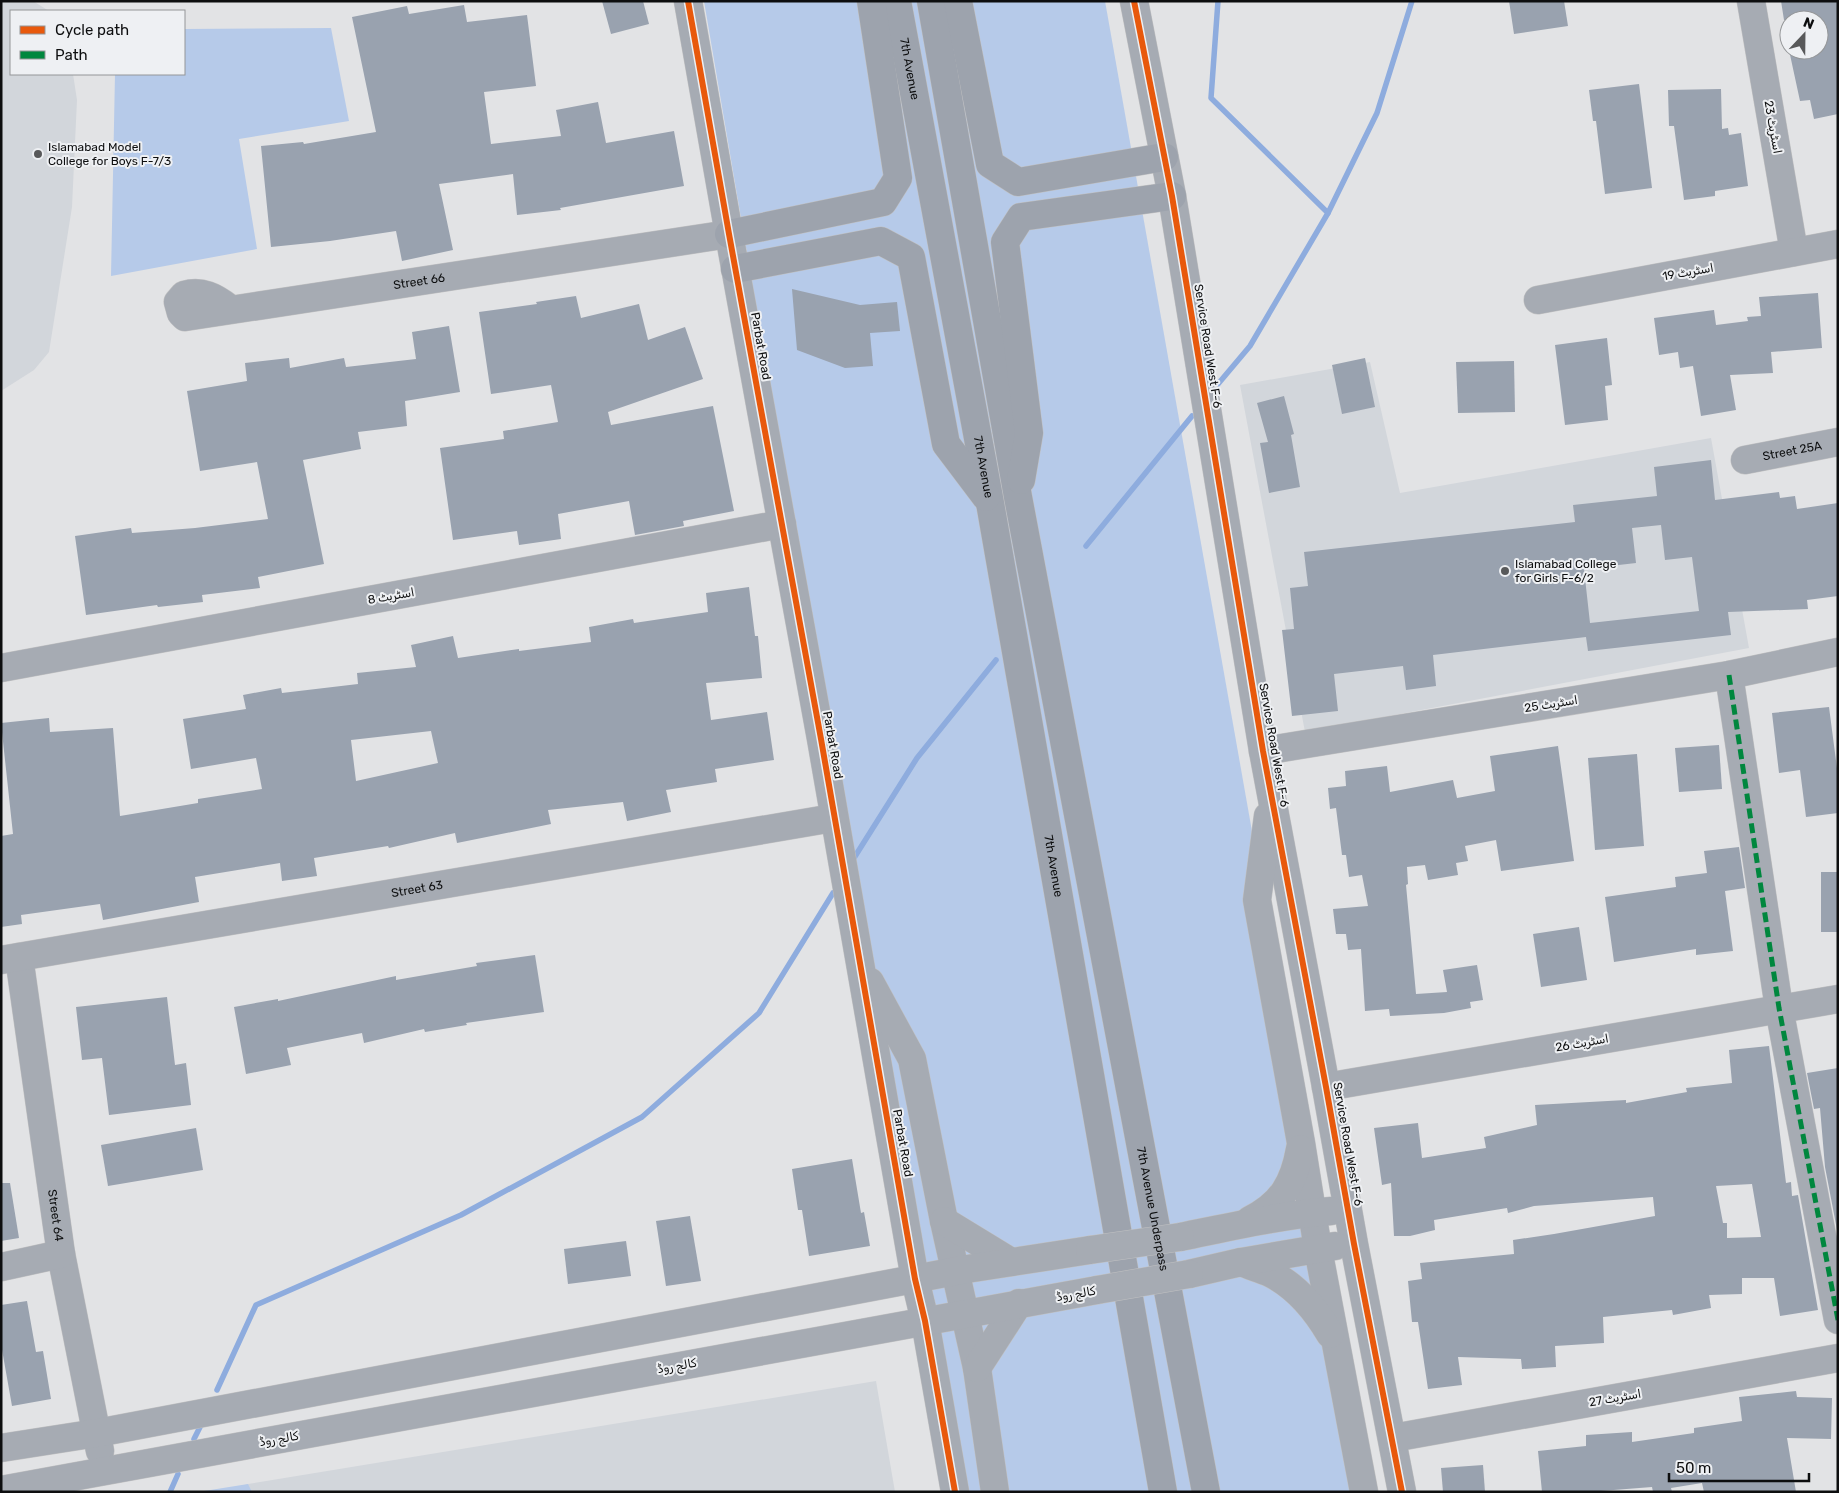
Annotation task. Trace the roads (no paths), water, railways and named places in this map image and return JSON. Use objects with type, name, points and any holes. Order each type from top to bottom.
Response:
[{"type":"main road","points":[[729,234],[883,202],[898,178],[871,1]]},
{"type":"main road","name":"7th Avenue","points":[[897,1],[990,503],[1163,1492]]},
{"type":"main road","points":[[931,1],[1018,497]]},
{"type":"main road","points":[[958,1],[990,164],[1018,182],[1164,157]]},
{"type":"main road","points":[[1018,497],[1029,433],[1005,242],[1021,217],[1172,196]]},
{"type":"main road","points":[[735,269],[881,241],[911,256],[946,444],[990,503]]},
{"type":"main road","name":"7th Avenue Underpass","points":[[1018,497],[1206,1492]]},
{"type":"street","name":"Parbat Road","points":[[688,1],[915,1279],[925,1321],[955,1492]]},
{"type":"street","name":"Service Road West F-6","points":[[1134,1],[1172,196],[1263,750],[1354,1244],[1402,1492]]},
{"type":"street","name":"اسٹریٹ 23","points":[[1751,1],[1794,252]]},
{"type":"street","name":"Street 66","points":[[229,308],[218,299],[194,292],[184,295],[178,302],[181,313],[185,317],[729,234]]},
{"type":"street","name":"اسٹریٹ 19","points":[[1538,300],[1838,244]]},
{"type":"street","name":"Street 25A","points":[[1745,460],[1838,442]]},
{"type":"street","name":"اسٹریٹ 8","points":[[1,668],[782,524]]},
{"type":"street","name":"اسٹریٹ 25","points":[[1263,750],[1729,675],[1838,652]]},
{"type":"street","points":[[1729,675],[1779,1008],[1838,1320]]},
{"type":"street","name":"Service Road West F-6","points":[[1271,792],[1257,900],[1335,1344],[1364,1492]]},
{"type":"street","name":"Street 63","points":[[10,958],[834,818]]},
{"type":"street","name":"Street 64","points":[[10,958],[61,1254],[104,1472]]},
{"type":"street","name":"Parbat Road","points":[[859,961],[912,1059],[944,1221],[977,1368],[995,1492]]},
{"type":"street","name":"اسٹریٹ 26","points":[[1326,1087],[1838,999]]},
{"type":"street","points":[[1239,1225],[1264,1213],[1283,1194],[1296,1170],[1301,1143]]},
{"type":"street","points":[[1,1448],[97,1433],[956,1271],[1180,1237],[1312,1212],[1349,1210]]},
{"type":"street","points":[[944,1221],[1011,1262]]},
{"type":"street","name":"کالج روڈ","points":[[1,1490],[965,1313],[1189,1274],[1240,1262],[1354,1244]]},
{"type":"street","points":[[1,1267],[61,1254]]},
{"type":"street","points":[[1240,1262],[1271,1274],[1298,1292],[1320,1316],[1335,1344]]},
{"type":"street","points":[[977,1368],[1018,1304]]},
{"type":"street","name":"اسٹریٹ 27","points":[[1393,1438],[1838,1358]]},
{"type":"waterway","points":[[1218,1],[1211,98],[1328,213],[1250,346],[1218,384]]},
{"type":"waterway","points":[[1328,213],[1377,113],[1412,1]]},
{"type":"waterway","points":[[1086,546],[1192,416]]},
{"type":"waterway","points":[[854,858],[917,758],[996,660]]},
{"type":"waterway","points":[[217,1390],[256,1305],[461,1215],[642,1117],[759,1013],[833,893]]},
{"type":"waterway","points":[[194,1439],[201,1425]]},
{"type":"waterway","points":[[170,1492],[178,1474]]},
{"type":"place","name":"Islamabad Model College for Boys F-7/3","points":[[38,154]]},
{"type":"place","name":"Islamabad College for Girls F-6/2","points":[[1505,571]]}]
